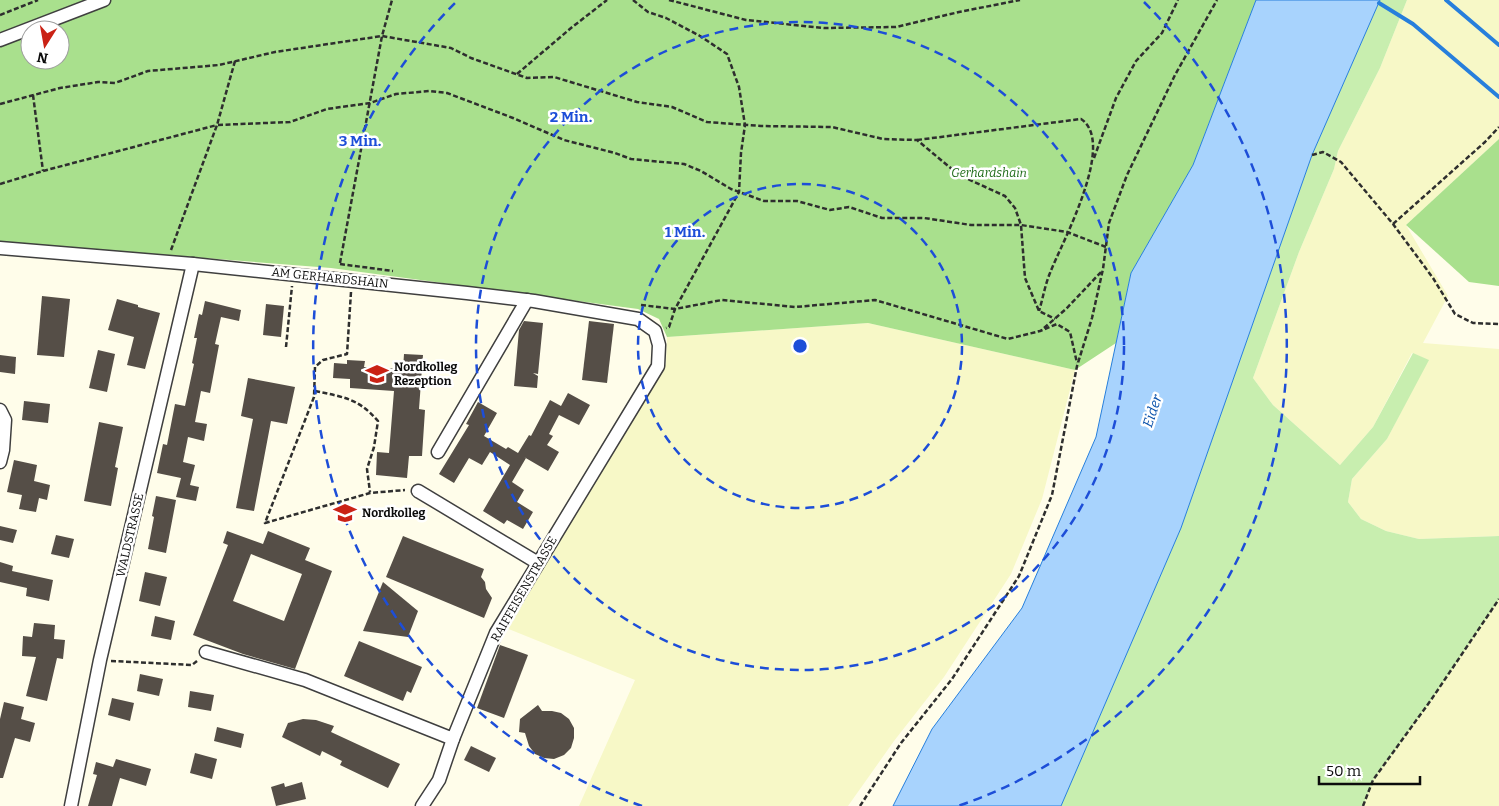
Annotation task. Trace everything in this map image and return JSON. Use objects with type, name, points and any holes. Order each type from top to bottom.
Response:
[{"type":"street","points":[[0,40],[104,0]]},
{"type":"street","name":"AM GERHARDSHAIN","points":[[0,248],[193,264],[527,300],[638,319],[655,331]]},
{"type":"street","name":"WALDSTRASSE","points":[[71,806],[100,660],[193,264]]},
{"type":"street","points":[[438,452],[527,300]]},
{"type":"street","name":"RAIFFEISENSTRASSE","points":[[422,806],[439,780],[453,739],[496,633],[658,366],[659,344],[655,331]]},
{"type":"street","points":[[0,410],[6,420],[0,462]]},
{"type":"street","points":[[418,491],[538,563]]},
{"type":"street","points":[[206,652],[305,680],[453,739]]},
{"type":"path","points":[[0,15],[38,0]]},
{"type":"path","points":[[337,279],[382,36],[392,0]]},
{"type":"path","points":[[516,74],[607,0]]},
{"type":"path","points":[[632,0],[648,12],[666,18],[700,36],[727,54],[739,87],[745,125],[741,152],[739,192],[675,309],[669,327],[655,331]]},
{"type":"path","points":[[669,0],[746,20],[824,28],[896,28],[959,12],[1020,0]]},
{"type":"path","points":[[1039,311],[1049,275],[1083,194],[1116,98],[1136,61],[1162,33],[1178,0]]},
{"type":"path","points":[[860,806],[901,744],[952,679],[1019,576],[1052,495],[1077,366],[1092,318],[1103,270],[1109,223],[1127,176],[1175,75],[1217,0]]},
{"type":"path","points":[[0,104],[60,88],[88,83],[115,83],[148,71],[219,65],[275,52],[382,36],[450,48],[471,58],[527,78],[554,77],[637,102],[672,107],[707,122],[832,127],[883,139],[917,140],[1081,119],[1087,123],[1093,141],[1094,159]]},
{"type":"path","points":[[166,262],[217,125],[235,61]]},
{"type":"path","points":[[0,184],[217,125],[290,122],[327,109],[370,103],[396,94],[430,91],[447,93],[564,140],[631,159],[684,164],[701,171],[731,189],[764,201],[797,201],[830,210],[849,207],[882,218],[924,218],[971,225],[1021,225],[1067,232],[1106,247]]},
{"type":"path","points":[[33,95],[43,171]]},
{"type":"path","points":[[1394,224],[1485,142],[1499,127]]},
{"type":"path","points":[[917,140],[959,175],[1005,196],[1015,208],[1021,225],[1025,278],[1039,311],[1055,318]]},
{"type":"path","points":[[1312,155],[1323,152],[1341,162],[1394,224],[1433,278],[1455,314],[1473,322],[1498,323]]},
{"type":"path","points":[[340,264],[399,272]]},
{"type":"path","points":[[1040,331],[1066,309],[1103,270]]},
{"type":"path","points":[[352,280],[347,354],[324,360],[316,367],[314,397],[265,523],[370,493],[400,489],[418,491]]},
{"type":"path","points":[[286,347],[292,284]]},
{"type":"path","points":[[636,305],[675,309],[722,300],[795,307],[875,300],[1008,340],[1057,324],[1070,332],[1077,366]]},
{"type":"path","points":[[314,391],[350,399],[368,409],[378,421],[374,447],[367,469],[370,493]]},
{"type":"path","points":[[1363,806],[1373,780],[1432,700],[1499,599]]},
{"type":"path","points":[[100,660],[192,665],[206,652]]},
{"type":"green space","name":"Gerhardshain","points":[[0,0],[1256,0],[1193,165],[1131,273],[1116,343],[1075,370],[868,323],[667,337],[659,319],[638,309],[331,268],[0,242]]},
{"type":"green space","points":[[1380,0],[1407,0],[1380,68],[1338,151],[1334,169],[1299,252],[1253,378],[1273,405],[1340,465],[1373,427],[1413,353],[1429,360],[1387,439],[1352,479],[1348,502],[1361,519],[1386,531],[1419,539],[1499,536],[1499,599],[1431,700],[1373,780],[1363,806],[1061,806],[1181,528],[1312,155]]},
{"type":"green space","points":[[1407,0],[1499,0],[1499,139],[1406,225],[1448,296],[1423,343],[1499,349],[1499,536],[1419,539],[1386,531],[1361,519],[1348,502],[1352,479],[1387,439],[1428,360],[1412,353],[1373,427],[1340,465],[1273,405],[1253,378],[1299,252],[1334,169],[1338,151],[1380,68]]},
{"type":"green space","points":[[1499,139],[1499,286],[1469,282],[1406,225]]},
{"type":"green space","points":[[868,323],[1075,370],[1042,499],[1011,574],[944,677],[894,741],[848,806],[579,806],[635,680],[506,628],[666,364],[667,337]]},
{"type":"green space","points":[[1499,598],[1499,806],[1363,806],[1373,780]]},
{"type":"water","name":"Eider","points":[[1256,0],[1380,0],[1312,155],[1181,528],[1061,806],[893,806],[932,729],[1022,608],[1096,437],[1131,273],[1193,165]]},
{"type":"building","points":[[42,296],[70,299],[64,357],[37,355]]},
{"type":"building","points":[[117,299],[160,313],[145,369],[127,365],[134,337],[108,330]]},
{"type":"building","points":[[205,301],[241,310],[239,321],[221,317],[215,344],[219,345],[210,393],[201,391],[195,422],[207,424],[204,441],[188,437],[183,462],[195,465],[190,485],[199,487],[196,501],[176,497],[181,478],[157,473],[163,444],[167,445],[175,404],[185,406],[194,364],[192,363],[197,338],[194,338],[199,314],[202,315]]},
{"type":"building","points":[[266,304],[284,306],[281,337],[263,335]]},
{"type":"building","points":[[524,321],[543,323],[538,374],[533,373],[538,376],[537,388],[514,386],[519,330]]},
{"type":"building","points":[[589,321],[614,324],[607,383],[582,380]]},
{"type":"building","points":[[98,350],[115,354],[107,392],[89,388]]},
{"type":"building","points":[[404,354],[423,355],[419,409],[425,410],[422,456],[409,456],[407,478],[376,475],[377,452],[389,453],[394,391],[350,388],[350,379],[333,378],[334,363],[347,364],[347,360],[365,361],[364,367],[403,369]]},
{"type":"building","points":[[0,355],[16,357],[15,374],[0,372]]},
{"type":"building","points":[[248,378],[295,387],[287,424],[271,421],[254,511],[236,508],[253,419],[241,416]]},
{"type":"building","points":[[568,393],[590,405],[579,425],[559,415],[549,434],[553,436],[547,445],[559,452],[548,471],[526,458],[512,482],[524,490],[517,502],[533,512],[523,529],[507,520],[504,524],[483,511],[510,465],[490,452],[482,465],[469,458],[454,483],[439,474],[469,425],[466,424],[478,402],[497,413],[484,436],[506,449],[508,447],[518,453],[529,435],[531,436],[550,400],[561,406]]},
{"type":"building","points":[[24,401],[50,404],[48,423],[22,420]]},
{"type":"building","points":[[99,422],[123,427],[115,467],[118,468],[111,506],[84,501]]},
{"type":"building","points":[[14,460],[37,465],[34,481],[50,485],[47,500],[39,498],[36,512],[19,509],[22,495],[7,492]]},
{"type":"building","points":[[156,496],[176,500],[166,553],[148,549]]},
{"type":"building","points":[[0,526],[17,530],[13,543],[0,540]]},
{"type":"building","points":[[227,531],[263,544],[268,531],[310,548],[305,560],[332,571],[295,669],[243,654],[193,635],[228,545],[223,543]],"holes":[[[251,554],[302,574],[284,621],[233,601]]]},
{"type":"building","points":[[56,535],[74,539],[69,558],[51,554]]},
{"type":"building","points":[[403,536],[484,569],[481,577],[492,598],[484,618],[386,577]]},
{"type":"building","points":[[0,562],[13,566],[12,571],[53,580],[49,601],[26,596],[27,588],[0,582]]},
{"type":"building","points":[[145,572],[167,577],[160,606],[139,601]]},
{"type":"building","points":[[383,582],[418,611],[408,637],[363,631]]},
{"type":"building","points":[[155,616],[175,621],[171,640],[151,636]]},
{"type":"building","points":[[34,623],[55,625],[54,639],[65,640],[63,659],[57,658],[47,701],[26,696],[36,657],[22,656],[23,636],[32,637]]},
{"type":"building","points":[[359,641],[422,667],[411,693],[407,691],[403,701],[344,676]]},
{"type":"building","points":[[500,645],[528,655],[504,718],[477,708]]},
{"type":"building","points":[[140,674],[163,679],[159,696],[137,691]]},
{"type":"building","points":[[190,691],[214,695],[211,711],[188,707]]},
{"type":"building","points":[[112,698],[134,703],[130,721],[108,715]]},
{"type":"building","points":[[4,702],[24,707],[21,719],[35,723],[30,742],[15,738],[3,778],[0,778],[0,719]]},
{"type":"building","points":[[538,705],[542,711],[561,713],[569,719],[574,728],[571,748],[564,755],[554,759],[544,758],[535,754],[529,746],[525,733],[519,732],[520,719]]},
{"type":"building","points":[[303,719],[316,720],[334,726],[331,732],[400,764],[388,788],[340,765],[342,761],[322,751],[320,756],[282,737],[288,723]]},
{"type":"building","points":[[217,727],[244,734],[241,748],[214,741]]},
{"type":"building","points":[[471,746],[496,758],[489,772],[464,760]]},
{"type":"building","points":[[195,753],[217,759],[212,779],[190,773]]},
{"type":"building","points":[[116,759],[151,769],[146,786],[120,778],[112,806],[88,806],[97,775],[93,774],[96,762],[113,767]]},
{"type":"building","points":[[302,782],[306,799],[276,806],[271,787],[284,783],[285,787]]},
{"type":"waterway","points":[[1446,0],[1499,45]]},
{"type":"waterway","points":[[1379,3],[1413,24],[1499,97]]},
{"type":"place","name":"Nordkolleg Rezeption","points":[[377,374]]},
{"type":"place","name":"Nordkolleg","points":[[345,513]]}]
